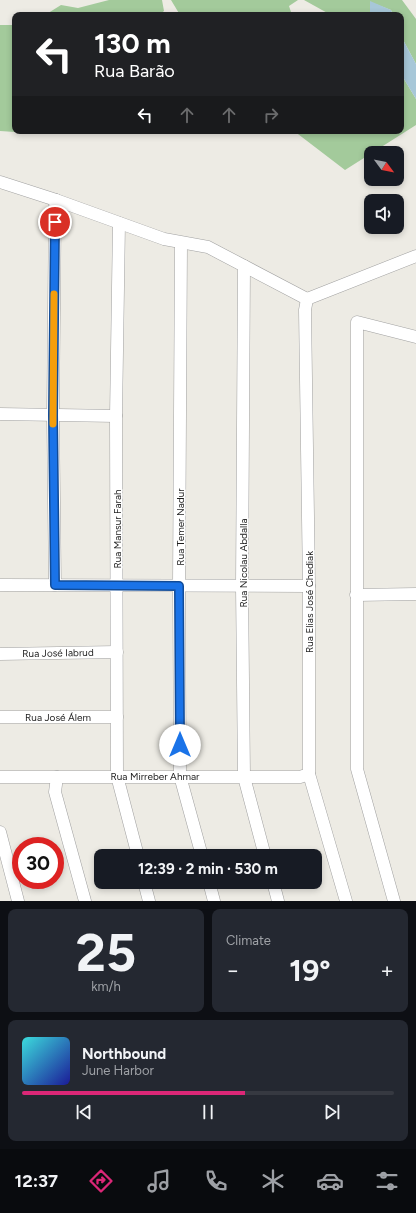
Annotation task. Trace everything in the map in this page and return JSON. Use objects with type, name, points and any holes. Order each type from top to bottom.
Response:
[{"type":"street","points":[[0,182],[56,200],[164,239],[208,247],[307,299],[416,256]]},
{"type":"street","points":[[55,585],[53,415],[56,200]]},
{"type":"street","name":"Rua Mansur Farah","points":[[119,223],[116,416],[117,776],[136,849]]},
{"type":"street","name":"Rua Temer Nadur","points":[[181,243],[179,586],[180,776],[200,849]]},
{"type":"street","name":"Rua Nicolau Abdalla","points":[[244,266],[242,586],[244,777],[263,849]]},
{"type":"street","name":"Rua Elias José Chediak","points":[[307,299],[305,310],[309,586],[309,774],[346,901]]},
{"type":"street","points":[[394,901],[357,769],[357,322],[416,337]]},
{"type":"street","points":[[0,414],[116,416]]},
{"type":"street","points":[[0,585],[309,586]]},
{"type":"street","points":[[356,595],[416,594]]},
{"type":"street","name":"Rua José Iabrud","points":[[0,654],[117,652]]},
{"type":"street","name":"Rua José Álem","points":[[0,717],[117,717]]},
{"type":"street","name":"Rua Mirreber Ahmar","points":[[0,776],[300,777],[309,774]]},
{"type":"street","points":[[57,776],[55,792],[85,901]]},
{"type":"street","points":[[0,832],[18,901]]},
{"type":"street","points":[[146,889],[149,901]]},
{"type":"street","points":[[211,889],[214,901]]},
{"type":"street","points":[[275,889],[278,901]]},
{"type":"green space","points":[[109,0],[162,0],[164,11],[50,12],[61,5],[78,8]]},
{"type":"green space","points":[[171,0],[298,0],[289,6],[291,12],[178,12]]},
{"type":"green space","points":[[304,0],[402,0],[416,19],[416,64],[404,42],[404,12],[392,12],[391,10],[370,2],[370,12],[326,12]]},
{"type":"green space","points":[[0,25],[12,25],[12,132],[0,131]]},
{"type":"green space","points":[[404,79],[416,99],[416,125],[404,133]]},
{"type":"green space","points":[[298,134],[402,134],[383,146],[364,146],[364,158],[345,170]]},
{"type":"water","points":[[370,1],[391,10],[392,12],[370,12]]},
{"type":"water","points":[[404,42],[416,64],[416,99],[404,79]]},
{"type":"slow traffic","points":[[53,424],[54,294]]},
{"type":"route","points":[[55,222],[53,415],[55,585],[179,586],[180,745]]}]
